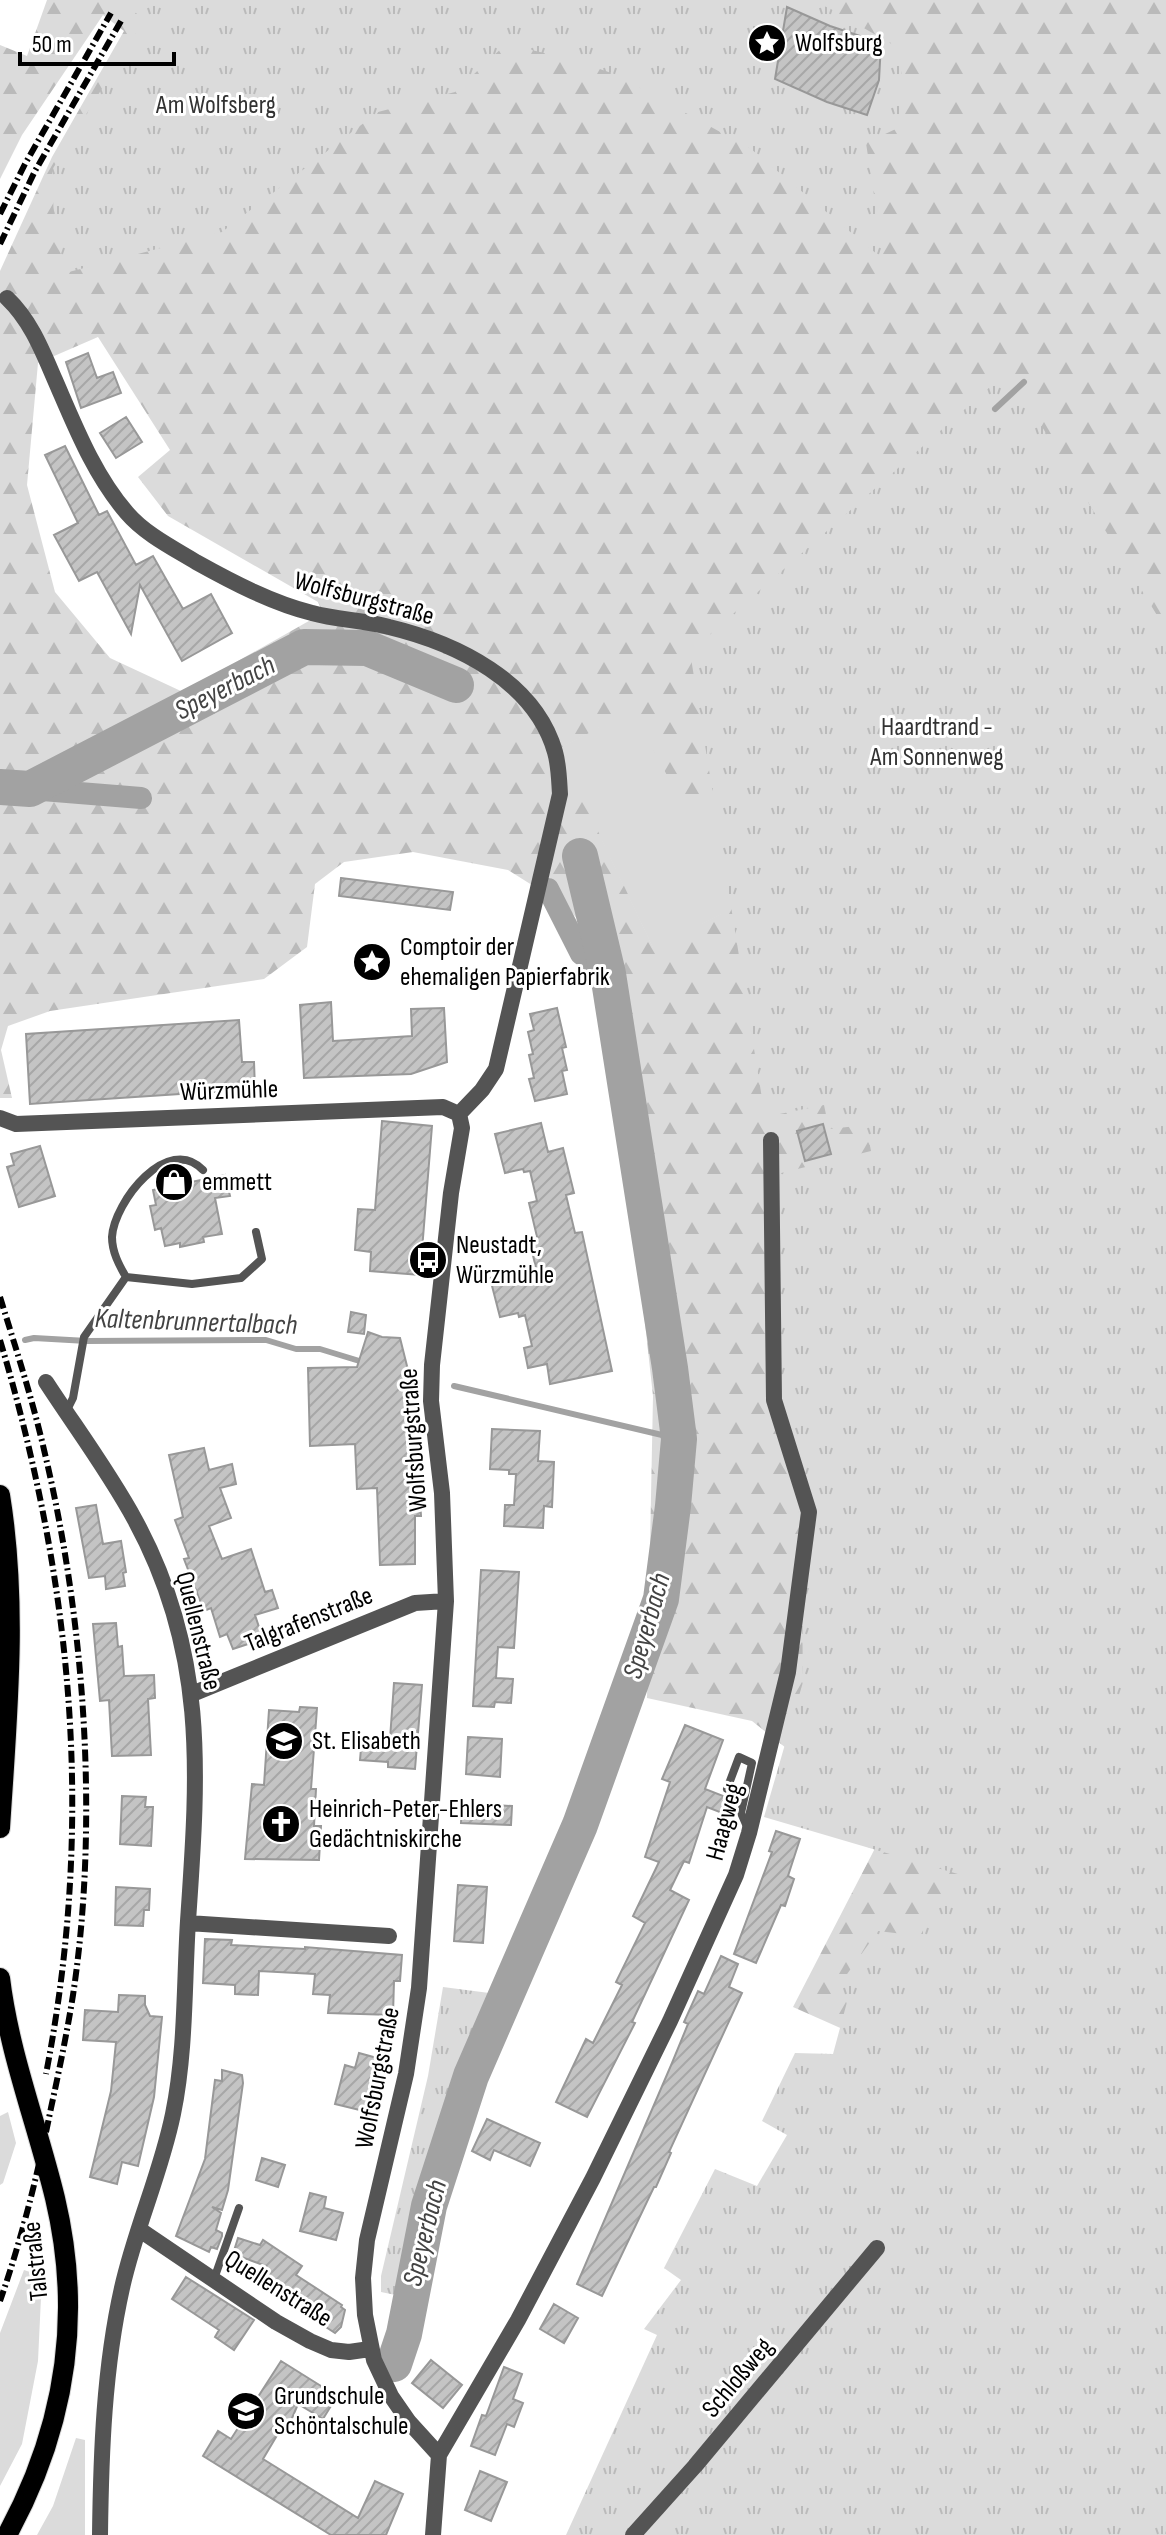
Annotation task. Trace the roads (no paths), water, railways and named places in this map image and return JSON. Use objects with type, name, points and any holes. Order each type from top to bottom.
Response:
[{"type":"main road","points":[[0,1495],[7,1543],[11,1654],[0,1828]]},
{"type":"main road","name":"Talstraße","points":[[0,1978],[7,2023],[55,2198],[68,2297],[57,2415],[25,2502],[7,2535]]},
{"type":"street","name":"Wolfsburgstraße","points":[[7,298],[22,312],[38,340],[96,466],[129,515],[148,531],[199,563],[283,604],[313,614],[389,627],[433,640],[500,676],[539,715],[556,754],[560,794],[496,1069],[474,1101],[459,1114],[462,1128],[451,1193],[431,1401],[442,1493],[446,1601],[415,2029],[395,2128],[367,2240],[363,2278],[370,2349]]},
{"type":"street","name":"Würzmühle","points":[[0,1118],[16,1124],[443,1107],[459,1114]]},
{"type":"street","name":"Haagweg","points":[[439,2455],[518,2320],[593,2178],[721,1909],[749,1833],[788,1672],[809,1512],[774,1400],[771,1140]]},
{"type":"street","name":"Quellenstraße","points":[[46,1382],[134,1518],[152,1555],[174,1615],[192,1694],[196,1794],[174,2110],[161,2164],[122,2288],[103,2421],[100,2535]]},
{"type":"street","name":"Talgrafenstraße","points":[[192,1694],[415,1603],[446,1601]]},
{"type":"street","points":[[188,1923],[389,1936]]},
{"type":"street","name":"Quellenstraße","points":[[140,2230],[276,2322],[310,2341],[331,2350],[349,2352],[370,2349]]},
{"type":"street","name":"Schloßweg","points":[[633,2535],[695,2466],[877,2248]]},
{"type":"street","points":[[370,2349],[391,2396],[409,2422],[439,2455],[433,2535]]},
{"type":"lane","points":[[126,1277],[115,1259],[112,1239],[115,1221],[129,1194],[146,1174],[160,1165],[183,1158],[194,1161],[203,1170]]},
{"type":"lane","points":[[126,1277],[192,1284],[241,1278],[262,1259],[256,1232]]},
{"type":"lane","points":[[66,1412],[73,1398],[84,1337],[126,1277]]},
{"type":"lane","points":[[727,1789],[739,1757],[752,1763],[741,1813],[749,1833]]},
{"type":"lane","points":[[214,2279],[239,2208]]},
{"type":"waterway","points":[[995,409],[1024,382]]},
{"type":"waterway","name":"Speyerbach","points":[[0,787],[30,789],[304,647],[367,648],[456,685]]},
{"type":"waterway","points":[[30,789],[141,798]]},
{"type":"waterway","name":"Speyerbach","points":[[394,2364],[404,2334],[429,2206],[471,2076],[580,1825],[661,1599],[673,1506],[679,1439],[670,1368],[608,974],[580,856]]},
{"type":"waterway","points":[[548,889],[581,954],[608,974]]},
{"type":"waterway","name":"Kaltenbrunnertalbach","points":[[25,1340],[266,1340],[296,1349],[320,1349],[366,1363]]},
{"type":"waterway","name":"Kaltenbrunnertalbach","points":[[454,1386],[679,1439]]},
{"type":"railway","points":[[0,214],[111,13]]},
{"type":"railway","points":[[0,244],[35,171],[121,21]]},
{"type":"railway","points":[[0,1297],[35,1414],[59,1519],[78,1654],[86,1793],[81,1929],[71,2009],[35,2181],[0,2301]]},
{"type":"railway","points":[[0,1340],[45,1522],[60,1613],[69,1704],[72,1795],[70,1887],[61,1980],[46,2074]]},
{"type":"place","name":"Wolfsburg","points":[[767,43]]},
{"type":"place","name":"Comptoir der ehemaligen Papierfabrik","points":[[372,962]]},
{"type":"place","name":"emmett","points":[[174,1182]]},
{"type":"place","name":"Neustadt, Würzmühle","points":[[428,1260]]},
{"type":"place","name":"St. Elisabeth","points":[[284,1741]]},
{"type":"place","name":"Heinrich-Peter-Ehlers Gedächtniskirche","points":[[281,1824]]},
{"type":"place","name":"Grundschule Schöntalschule","points":[[246,2411]]},
{"type":"park label","name":"Am Wolfsberg","points":[[216,105]]},
{"type":"park label","name":"Haardtrand - Am Sonnenweg","points":[[937,742]]}]
